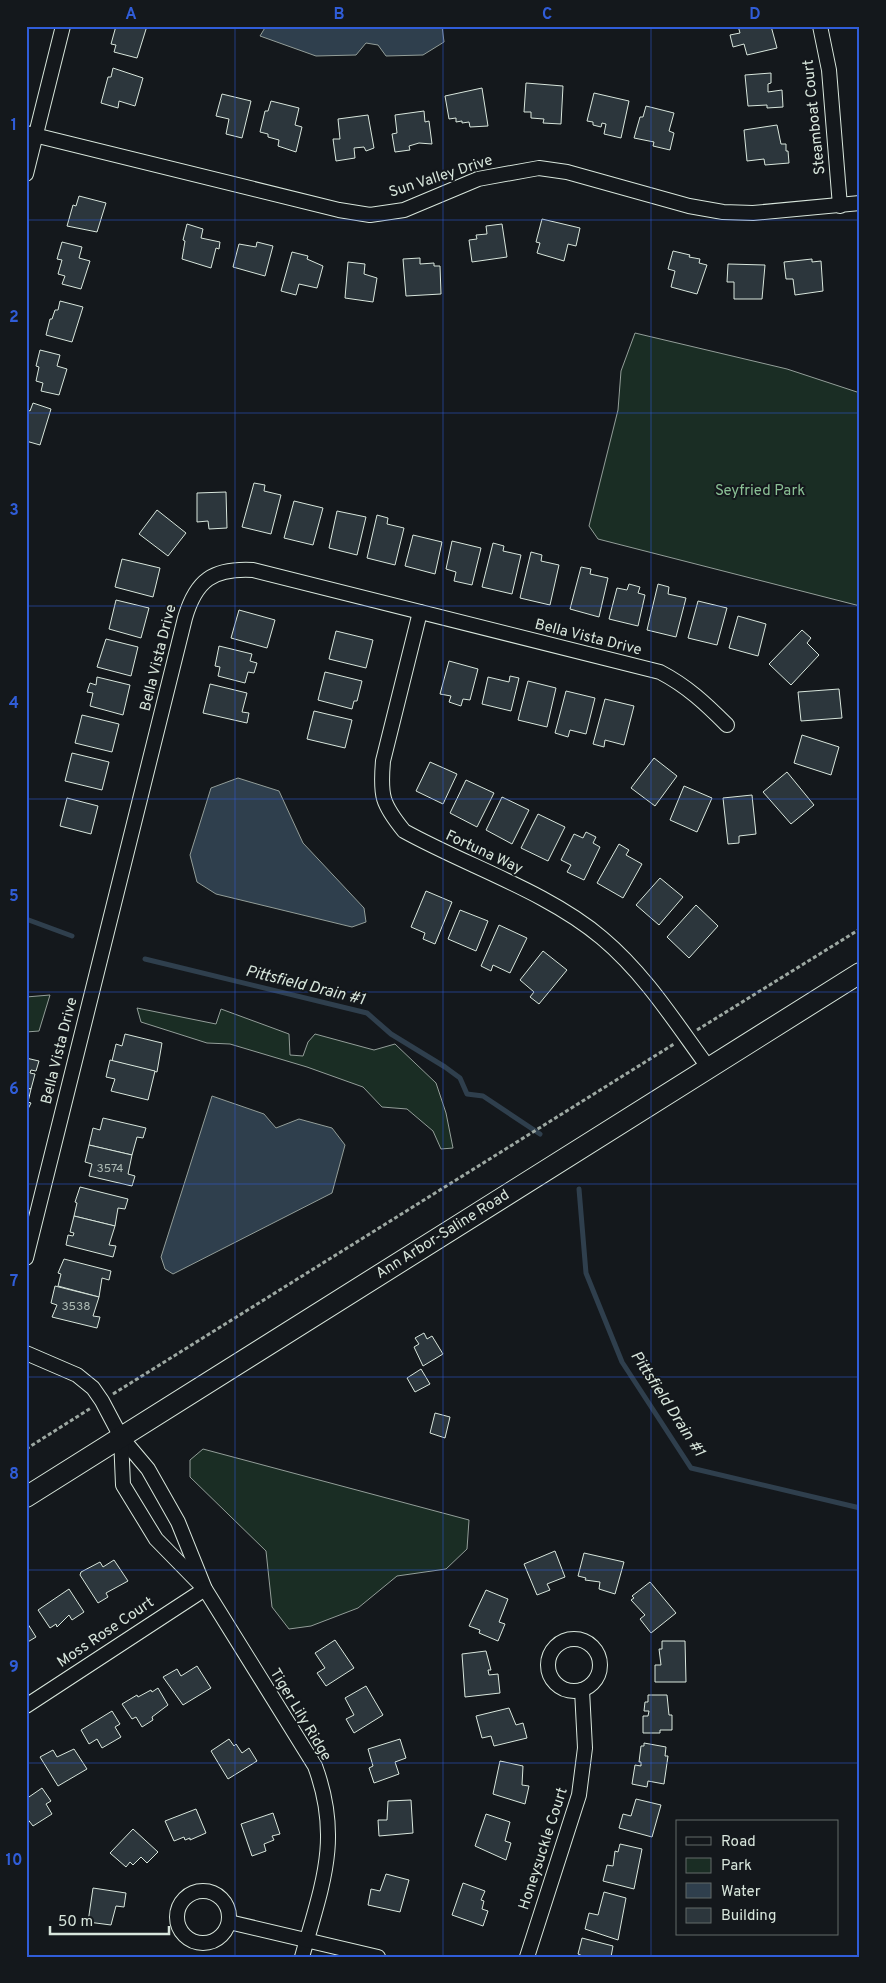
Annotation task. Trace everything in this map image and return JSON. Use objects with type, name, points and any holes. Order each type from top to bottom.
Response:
[{"type":"main road","name":"Ann Arbor-Saline Road","points":[[26,1498],[860,973]]},
{"type":"street","points":[[26,174],[31,135],[63,26]]},
{"type":"street","name":"Steamboat Court","points":[[820,26],[829,70],[840,206]]},
{"type":"street","name":"Sun Valley Drive","points":[[31,135],[339,210],[370,215],[404,210],[478,179],[538,168],[567,172],[688,206],[723,212],[753,214],[860,203]]},
{"type":"street","name":"Bella Vista Drive","points":[[26,1258],[190,601],[200,587],[216,573],[233,569],[253,570],[660,672],[681,683],[694,693],[727,725]]},
{"type":"street","name":"Fortuna Way","points":[[420,612],[383,760],[381,783],[386,810],[404,831],[558,908],[601,937],[642,976],[708,1067]]},
{"type":"street","points":[[26,1352],[63,1367],[89,1384],[109,1411],[121,1437]]},
{"type":"street","name":"Tiger Lily Ridge","points":[[121,1437],[123,1485],[156,1539],[205,1589]]},
{"type":"street","name":"Tiger Lily Ridge","points":[[121,1437],[148,1469],[178,1522],[205,1589],[315,1766],[323,1789],[329,1819],[329,1844],[325,1871],[302,1957]]},
{"type":"street","name":"Moss Rose Court","points":[[26,1706],[205,1589]]},
{"type":"street","name":"Honeysuckle Court","points":[[527,1957],[579,1795],[585,1748],[582,1690]]},
{"type":"street","points":[[229,1922],[306,1942],[378,1957]]},
{"type":"path","points":[[710,1021],[860,929]]},
{"type":"path","points":[[122,1388],[660,1050]]},
{"type":"path","points":[[26,1449],[80,1415]]},
{"type":"green space","name":"Seyfried Park","points":[[635,333],[787,369],[860,393],[860,606],[598,539],[589,526],[618,410],[621,371]]},
{"type":"green space","points":[[50,995],[39,1031],[26,1032],[26,997]]},
{"type":"green space","points":[[137,1008],[216,1024],[221,1009],[289,1034],[290,1055],[303,1056],[308,1042],[315,1034],[374,1050],[395,1044],[436,1083],[446,1113],[453,1148],[441,1149],[433,1131],[407,1109],[382,1107],[363,1087],[307,1067],[230,1044],[207,1043],[141,1022]]},
{"type":"green space","points":[[203,1449],[469,1520],[467,1549],[446,1569],[397,1576],[358,1608],[311,1626],[289,1629],[272,1607],[266,1551],[190,1477],[190,1460]]},
{"type":"water","points":[[266,26],[442,26],[444,42],[423,55],[386,56],[378,45],[366,43],[356,55],[316,56],[260,36]]},
{"type":"water","points":[[238,778],[279,791],[303,843],[364,908],[366,922],[352,927],[216,894],[197,882],[190,855],[211,788]]},
{"type":"water","points":[[212,1096],[264,1114],[276,1128],[299,1119],[332,1128],[345,1145],[332,1193],[173,1274],[165,1269],[161,1257]]},
{"type":"building","points":[[116,26],[147,26],[137,58],[114,52],[116,45],[111,44]]},
{"type":"building","points":[[738,26],[771,26],[777,48],[747,55],[744,44],[733,47],[730,35],[740,33]]},
{"type":"building","points":[[113,68],[143,78],[135,106],[119,101],[118,108],[101,103],[108,77],[111,77]]},
{"type":"building","points":[[771,73],[771,83],[768,84],[768,92],[782,90],[783,107],[767,108],[767,105],[748,106],[745,75]]},
{"type":"building","points":[[526,83],[563,86],[561,124],[543,123],[544,119],[531,118],[531,112],[524,112]]},
{"type":"building","points":[[482,88],[488,126],[470,127],[469,122],[456,122],[456,118],[449,119],[445,96]]},
{"type":"building","points":[[594,93],[629,101],[621,138],[604,134],[606,124],[602,123],[601,127],[587,121]]},
{"type":"building","points":[[222,94],[251,101],[242,138],[226,134],[229,119],[216,116]]},
{"type":"building","points":[[271,101],[299,108],[295,125],[302,127],[296,152],[278,146],[279,140],[268,137],[268,134],[260,132],[265,111],[268,111]]},
{"type":"building","points":[[646,106],[674,113],[669,131],[674,133],[670,150],[653,146],[654,142],[634,138],[640,117],[643,117]]},
{"type":"building","points":[[424,111],[425,122],[429,121],[432,144],[419,143],[409,146],[410,150],[395,152],[392,134],[397,133],[395,115]]},
{"type":"building","points":[[368,115],[374,148],[366,151],[364,147],[354,148],[355,158],[336,161],[333,139],[340,139],[338,119]]},
{"type":"building","points":[[777,125],[781,144],[786,144],[789,163],[765,165],[764,159],[747,161],[744,130]]},
{"type":"building","points":[[79,196],[106,203],[97,232],[67,226],[73,205],[76,206]]},
{"type":"building","points":[[542,219],[580,228],[576,246],[568,244],[564,261],[537,253],[540,243],[536,242]]},
{"type":"building","points":[[187,224],[203,229],[201,238],[220,242],[219,249],[216,248],[211,268],[182,259],[185,241],[183,240]]},
{"type":"building","points":[[502,224],[507,257],[472,262],[469,240],[477,239],[476,235],[487,234],[486,226]]},
{"type":"building","points":[[62,242],[82,247],[79,258],[90,261],[81,289],[62,284],[65,276],[58,274],[62,260],[57,259]]},
{"type":"building","points":[[257,242],[273,246],[265,276],[233,267],[239,244],[256,247]]},
{"type":"building","points":[[673,251],[700,259],[699,263],[707,265],[697,294],[671,287],[675,271],[668,269]]},
{"type":"building","points":[[292,252],[308,256],[307,259],[323,266],[317,288],[299,284],[296,295],[281,291]]},
{"type":"building","points":[[420,258],[420,264],[434,263],[434,266],[440,266],[441,294],[406,296],[403,259]]},
{"type":"building","points":[[812,259],[812,262],[821,261],[823,291],[795,295],[793,279],[786,279],[784,262]]},
{"type":"building","points":[[348,262],[365,264],[364,274],[377,278],[373,302],[345,298]]},
{"type":"building","points":[[728,264],[765,265],[762,299],[734,299],[734,282],[727,282]]},
{"type":"building","points":[[60,301],[83,307],[72,342],[46,335],[50,319],[52,319],[55,310],[58,310]]},
{"type":"building","points":[[40,350],[60,355],[57,366],[67,369],[59,395],[41,391],[43,383],[36,381],[39,367],[36,366]]},
{"type":"building","points":[[33,403],[51,409],[40,445],[26,441],[26,409],[30,411]]},
{"type":"building","points":[[254,483],[265,485],[264,491],[281,495],[271,534],[242,527]]},
{"type":"building","points":[[226,492],[227,528],[209,529],[208,521],[197,522],[197,493]]},
{"type":"building","points":[[294,501],[323,508],[313,545],[284,538]]},
{"type":"building","points":[[157,510],[186,533],[168,556],[139,534]]},
{"type":"building","points":[[337,511],[366,517],[357,555],[329,548]]},
{"type":"building","points":[[377,515],[388,518],[387,524],[404,528],[395,565],[367,558]]},
{"type":"building","points":[[413,535],[442,542],[435,574],[405,566]]},
{"type":"building","points":[[452,541],[481,548],[472,585],[454,581],[456,572],[446,569]]},
{"type":"building","points":[[493,543],[504,546],[503,551],[521,555],[512,594],[482,587]]},
{"type":"building","points":[[531,552],[542,555],[541,561],[559,565],[550,605],[520,598]]},
{"type":"building","points":[[122,559],[160,568],[153,597],[115,587]]},
{"type":"building","points":[[581,567],[591,569],[590,574],[608,578],[599,617],[570,609]]},
{"type":"building","points":[[629,584],[640,587],[638,593],[645,595],[638,626],[609,619],[617,588],[627,590]]},
{"type":"building","points":[[658,584],[669,587],[668,594],[686,598],[676,637],[647,630]]},
{"type":"building","points":[[116,600],[149,608],[141,638],[109,629]]},
{"type":"building","points":[[698,601],[727,608],[717,645],[688,638]]},
{"type":"building","points":[[239,610],[275,620],[267,648],[231,638]]},
{"type":"building","points":[[738,616],[766,624],[758,656],[729,648]]},
{"type":"building","points":[[802,630],[811,638],[807,643],[819,655],[791,685],[769,664]]},
{"type":"building","points":[[336,631],[373,640],[366,668],[329,659]]},
{"type":"building","points":[[106,639],[138,647],[131,676],[97,667]]},
{"type":"building","points":[[219,646],[252,654],[250,661],[257,663],[254,673],[248,672],[245,683],[218,676],[220,667],[215,666]]},
{"type":"building","points":[[449,661],[478,669],[470,700],[463,699],[461,706],[449,702],[451,696],[440,694]]},
{"type":"building","points":[[325,672],[362,681],[357,701],[354,701],[352,709],[318,700]]},
{"type":"building","points":[[510,676],[519,678],[511,711],[482,704],[488,677],[509,682]]},
{"type":"building","points":[[97,677],[130,685],[123,715],[90,706],[93,693],[87,692],[90,683],[96,685]]},
{"type":"building","points":[[528,681],[556,688],[547,727],[518,720]]},
{"type":"building","points":[[210,684],[247,693],[242,712],[249,713],[247,723],[203,713]]},
{"type":"building","points":[[839,689],[842,718],[801,721],[798,692]]},
{"type":"building","points":[[566,691],[595,698],[586,734],[570,730],[568,737],[555,733]]},
{"type":"building","points":[[605,699],[634,706],[624,745],[605,740],[604,747],[593,744]]},
{"type":"building","points":[[314,711],[352,720],[345,748],[307,739]]},
{"type":"building","points":[[82,715],[119,724],[112,752],[75,743]]},
{"type":"building","points":[[802,735],[839,747],[831,775],[794,763]]},
{"type":"building","points":[[72,753],[109,762],[102,790],[65,781]]},
{"type":"building","points":[[654,758],[677,776],[655,806],[631,788]]},
{"type":"building","points":[[430,762],[457,774],[443,804],[416,791]]},
{"type":"building","points":[[787,772],[814,805],[791,824],[763,792]]},
{"type":"building","points":[[466,780],[494,793],[477,827],[450,813]]},
{"type":"building","points":[[684,786],[712,798],[697,832],[670,820]]},
{"type":"building","points":[[752,795],[756,834],[739,836],[739,843],[728,844],[723,798]]},
{"type":"building","points":[[502,797],[529,810],[512,844],[486,830]]},
{"type":"building","points":[[67,798],[98,806],[91,834],[60,826]]},
{"type":"building","points":[[538,814],[565,827],[548,861],[521,848]]},
{"type":"building","points":[[586,832],[596,837],[593,843],[600,847],[584,880],[567,872],[571,865],[561,860],[574,834],[583,838]]},
{"type":"building","points":[[619,844],[629,850],[626,855],[642,864],[623,898],[597,883]]},
{"type":"building","points":[[660,878],[683,897],[659,925],[636,905]]},
{"type":"building","points":[[426,891],[452,902],[435,944],[423,939],[425,933],[411,927]]},
{"type":"building","points":[[696,905],[718,926],[689,958],[667,937]]},
{"type":"building","points":[[460,910],[488,921],[476,951],[448,939]]},
{"type":"building","points":[[499,925],[527,938],[510,973],[493,965],[491,971],[481,966]]},
{"type":"building","points":[[543,951],[567,970],[539,1004],[530,997],[534,992],[520,980]]},
{"type":"building","points":[[125,1034],[162,1043],[157,1072],[112,1061],[116,1044],[122,1046]]},
{"type":"building","points":[[26,1058],[39,1061],[36,1071],[31,1070],[30,1073],[35,1074],[31,1089],[26,1088]]},
{"type":"building","points":[[110,1060],[155,1071],[148,1100],[111,1091],[115,1079],[106,1077]]},
{"type":"building","points":[[26,1088],[31,1089],[28,1102],[31,1103],[26,1113]]},
{"type":"building","points":[[103,1118],[146,1128],[143,1138],[137,1137],[132,1155],[89,1145],[93,1128],[100,1130]]},
{"type":"building","points":[[89,1145],[132,1155],[128,1174],[135,1176],[132,1186],[89,1176],[92,1164],[85,1162]]},
{"type":"building","points":[[80,1187],[128,1199],[125,1209],[118,1208],[115,1226],[74,1216],[77,1203],[75,1202]]},
{"type":"building","points":[[74,1216],[115,1226],[109,1245],[116,1246],[113,1257],[66,1245],[68,1235],[73,1236],[74,1233],[70,1232]]},
{"type":"building","points":[[64,1259],[111,1271],[109,1280],[102,1278],[99,1297],[58,1286],[61,1274],[58,1273]]},
{"type":"building","points":[[55,1286],[99,1297],[93,1316],[100,1317],[97,1328],[52,1317],[57,1305],[51,1303]]},
{"type":"building","points":[[424,1333],[427,1339],[432,1336],[443,1354],[423,1366],[414,1347],[419,1344],[415,1338]]},
{"type":"building","points":[[421,1369],[430,1384],[415,1392],[407,1378]]},
{"type":"building","points":[[435,1413],[450,1417],[445,1438],[430,1433]]},
{"type":"building","points":[[555,1551],[565,1577],[547,1584],[550,1590],[537,1595],[524,1564]]},
{"type":"building","points":[[584,1553],[624,1562],[615,1594],[599,1589],[600,1582],[585,1580],[586,1578],[578,1576]]},
{"type":"building","points":[[114,1560],[128,1581],[106,1593],[108,1597],[98,1603],[80,1575],[81,1572],[100,1562],[103,1567]]},
{"type":"building","points":[[650,1582],[676,1613],[651,1633],[640,1619],[645,1615],[631,1600],[634,1598],[632,1596]]},
{"type":"building","points":[[69,1589],[84,1612],[72,1620],[69,1615],[57,1627],[56,1624],[50,1628],[38,1610]]},
{"type":"building","points":[[486,1590],[508,1599],[499,1622],[505,1624],[498,1641],[479,1633],[480,1630],[469,1626]]},
{"type":"building","points":[[26,1621],[36,1637],[26,1643]]},
{"type":"building","points":[[335,1640],[354,1668],[326,1686],[317,1673],[325,1668],[315,1653]]},
{"type":"building","points":[[662,1641],[685,1641],[686,1682],[655,1682],[655,1665],[661,1665],[659,1649],[662,1649]]},
{"type":"building","points":[[486,1651],[491,1670],[488,1670],[489,1675],[498,1674],[500,1693],[465,1697],[462,1654]]},
{"type":"building","points":[[197,1666],[211,1688],[183,1705],[163,1677],[177,1669],[181,1676]]},
{"type":"building","points":[[366,1686],[383,1715],[354,1733],[346,1719],[354,1715],[345,1698]]},
{"type":"building","points":[[158,1688],[168,1705],[152,1717],[153,1720],[142,1727],[136,1717],[132,1719],[122,1704],[137,1695],[138,1697]]},
{"type":"building","points":[[648,1695],[667,1695],[669,1715],[672,1715],[672,1730],[660,1730],[660,1733],[643,1733],[643,1716],[648,1716],[649,1711],[644,1711],[645,1702],[648,1702]]},
{"type":"building","points":[[509,1708],[516,1725],[523,1723],[527,1738],[494,1746],[491,1736],[482,1738],[476,1716]]},
{"type":"building","points":[[112,1711],[120,1724],[115,1727],[121,1737],[102,1748],[97,1739],[89,1744],[81,1730]]},
{"type":"building","points":[[229,1739],[234,1746],[236,1744],[242,1753],[249,1748],[257,1761],[228,1779],[211,1751]]},
{"type":"building","points":[[400,1739],[406,1758],[395,1762],[399,1774],[374,1783],[369,1768],[373,1766],[368,1749]]},
{"type":"building","points":[[644,1743],[666,1747],[665,1756],[668,1756],[664,1784],[648,1781],[647,1787],[632,1784],[635,1765],[641,1766],[641,1762],[639,1762],[641,1746],[644,1746]]},
{"type":"building","points":[[74,1749],[87,1769],[58,1786],[40,1757],[53,1750],[57,1757]]},
{"type":"building","points":[[500,1761],[523,1766],[522,1785],[529,1786],[525,1804],[493,1794]]},
{"type":"building","points":[[42,1788],[51,1801],[46,1804],[52,1814],[33,1826],[26,1817],[26,1799]]},
{"type":"building","points":[[636,1799],[661,1805],[652,1837],[619,1828],[623,1814],[631,1816]]},
{"type":"building","points":[[411,1800],[413,1833],[379,1836],[378,1820],[387,1820],[388,1801]]},
{"type":"building","points":[[196,1809],[206,1833],[190,1840],[190,1838],[185,1840],[184,1837],[174,1841],[165,1821]]},
{"type":"building","points":[[273,1813],[280,1834],[272,1836],[274,1840],[264,1844],[266,1851],[252,1856],[241,1824]]},
{"type":"building","points":[[486,1814],[510,1822],[505,1841],[511,1843],[506,1860],[475,1846]]},
{"type":"building","points":[[133,1829],[158,1852],[147,1863],[141,1857],[133,1865],[130,1862],[126,1867],[110,1853]]},
{"type":"building","points":[[620,1844],[642,1849],[634,1889],[603,1881],[607,1865],[613,1866],[615,1851],[618,1852]]},
{"type":"building","points":[[386,1874],[409,1880],[400,1912],[368,1905],[371,1889],[380,1891]]},
{"type":"building","points":[[463,1883],[485,1891],[481,1900],[484,1901],[482,1909],[488,1911],[483,1926],[452,1915]]},
{"type":"building","points":[[93,1888],[126,1893],[124,1907],[116,1906],[111,1925],[88,1922]]},
{"type":"building","points":[[604,1892],[626,1898],[618,1940],[585,1929],[589,1913],[598,1915]]},
{"type":"building","points":[[582,1938],[613,1946],[611,1957],[585,1957],[578,1954]]},
{"type":"waterway","name":"Pittsfield Drain #1","points":[[26,919],[72,936]]},
{"type":"waterway","name":"Pittsfield Drain #1","points":[[145,959],[367,1013],[391,1034],[460,1078],[467,1094],[483,1096],[540,1134]]},
{"type":"waterway","name":"Pittsfield Drain #1","points":[[579,1189],[586,1273],[622,1362],[691,1468],[860,1508]]}]
